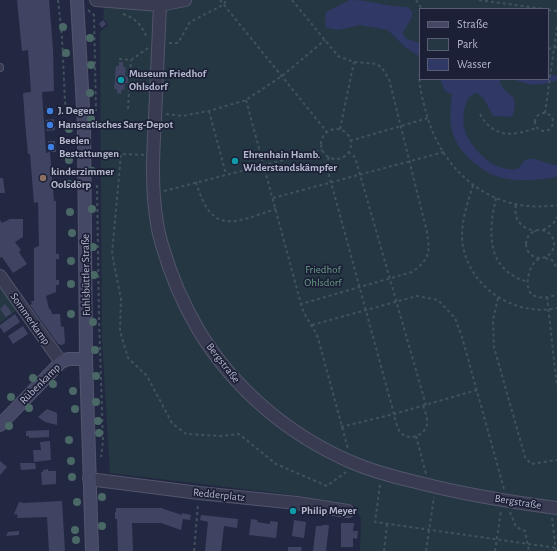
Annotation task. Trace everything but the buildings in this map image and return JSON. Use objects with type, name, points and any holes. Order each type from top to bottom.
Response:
[{"type":"main road","name":"Fuhlsbüttler Straße","points":[[77,0],[84,126],[86,359],[92,551]]},
{"type":"main road","name":"Rübenkamp","points":[[0,425],[61,362],[68,359],[86,359]]},
{"type":"street","points":[[97,6],[160,5],[185,0]]},
{"type":"street","name":"Bergstraße","points":[[160,5],[153,194],[157,226],[169,270],[188,313],[212,352],[241,387],[276,418],[350,466],[432,486],[554,508]]},
{"type":"street","name":"Sommerkamp","points":[[0,276],[61,362]]},
{"type":"street","name":"Redderplatz","points":[[89,479],[348,510]]},
{"type":"path","points":[[58,0],[66,109]]},
{"type":"path","points":[[220,0],[327,132]]},
{"type":"path","points":[[158,43],[178,43],[190,22],[223,5],[227,0]]},
{"type":"path","points":[[292,0],[338,56],[354,62],[377,64],[382,68],[389,79],[427,232],[429,252],[427,260],[412,272],[390,280],[301,304]]},
{"type":"path","points":[[480,0],[537,8]]},
{"type":"path","points":[[96,112],[94,15],[97,6]]},
{"type":"path","points":[[119,59],[131,60],[142,51],[149,48],[143,29],[138,22],[130,16],[121,13]]},
{"type":"path","points":[[545,113],[550,73],[556,47],[557,27]]},
{"type":"path","points":[[155,113],[182,116],[209,111],[246,100],[282,76],[325,40]]},
{"type":"path","points":[[128,109],[131,60]]},
{"type":"path","points":[[339,130],[354,62]]},
{"type":"path","points":[[419,80],[428,118],[436,139],[452,165],[463,177],[473,185],[496,198],[516,205],[537,207],[557,205]]},
{"type":"path","points":[[145,155],[121,154],[112,254],[121,300],[120,331],[128,358],[147,376],[172,423],[186,434],[220,436],[240,434],[276,464],[327,486],[350,466],[318,338],[312,325],[306,318],[301,304],[246,100]]},
{"type":"path","points":[[209,111],[226,174]]},
{"type":"path","points":[[480,114],[493,130],[504,134],[513,135],[536,128],[544,132],[548,131],[552,127],[552,118],[545,113],[539,114],[535,119],[536,128]]},
{"type":"path","points":[[350,141],[428,118]]},
{"type":"path","points":[[331,130],[339,130],[347,134],[351,146],[343,157],[329,157],[322,150],[322,140],[327,132],[331,130]]},
{"type":"path","points":[[153,194],[322,150]]},
{"type":"path","points":[[329,157],[326,164],[394,414],[400,432],[406,436],[416,436],[424,431],[427,426],[425,405],[355,157],[348,152]]},
{"type":"path","points":[[273,198],[444,152]]},
{"type":"path","points":[[97,178],[99,319],[103,440],[101,460]]},
{"type":"path","points":[[196,182],[201,200],[210,214],[222,221],[240,220],[276,209]]},
{"type":"path","points":[[473,185],[463,219],[462,237],[465,255],[473,271],[484,286],[498,298],[513,305],[531,310],[548,310],[557,308]]},
{"type":"path","points":[[496,198],[491,222],[491,238],[496,255],[506,271],[516,278],[528,282]]},
{"type":"path","points":[[516,205],[516,217],[524,228],[550,234],[554,243],[552,252],[544,258]]},
{"type":"path","points":[[542,231],[553,224],[557,217]]},
{"type":"path","points":[[536,231],[532,233],[527,240],[527,248],[532,255],[552,260],[557,268]]},
{"type":"path","points":[[540,258],[535,260],[532,264],[528,282],[530,292],[536,296],[547,297],[557,294]]},
{"type":"path","points":[[312,325],[417,296],[438,300],[455,318],[462,337],[505,500],[516,527],[525,531],[529,544],[529,551]]},
{"type":"path","points":[[547,297],[557,387]]},
{"type":"path","points":[[498,298],[493,320],[494,347],[525,457],[531,464],[557,460]]},
{"type":"path","points":[[341,427],[394,414],[477,390]]},
{"type":"path","points":[[416,436],[432,486],[430,530],[426,551]]},
{"type":"path","points":[[382,474],[375,522],[556,549],[554,508]]},
{"type":"path","points":[[194,551],[199,493]]},
{"type":"path","points":[[495,551],[505,500]]},
{"type":"path","points":[[384,551],[388,524]]},
{"type":"green space","name":"Friedhof Ohlsdorf","points":[[105,0],[557,0],[557,551],[360,551],[361,519],[354,505],[301,496],[110,473],[102,341],[100,32],[108,25],[103,18]]},
{"type":"green space","points":[[0,281],[19,309],[0,323]]},
{"type":"water","points":[[350,0],[407,7],[411,10],[412,16],[403,34],[407,39],[419,43],[419,56],[405,47],[388,30],[360,25],[338,30],[327,28],[325,24],[326,12]]},
{"type":"water","points":[[557,75],[557,80],[545,84],[535,85],[516,80],[549,80],[549,76]]},
{"type":"water","points":[[440,80],[501,80],[500,83],[503,89],[514,99],[515,107],[513,115],[509,117],[493,116],[484,99],[477,93],[473,94],[467,101],[464,112],[464,127],[468,139],[481,155],[497,166],[508,169],[518,169],[526,160],[534,159],[557,165],[557,177],[534,180],[511,180],[489,173],[476,165],[459,147],[453,134],[450,119],[452,94],[445,91]]},
{"type":"place","name":"Museum Friedhof Ohlsdorf","points":[[121,80]]},
{"type":"place","name":"J. Degen","points":[[50,111]]},
{"type":"place","name":"Hanseatisches Sarg-Depot","points":[[50,125]]},
{"type":"place","name":"Beelen Bestattungen","points":[[51,147]]},
{"type":"place","name":"Ehrenhain Hamb. Widerstandskämpfer","points":[[235,161]]},
{"type":"place","name":"kinderzimmer Oolsdörp","points":[[43,178]]},
{"type":"place","name":"Philip Meyer","points":[[293,511]]}]
